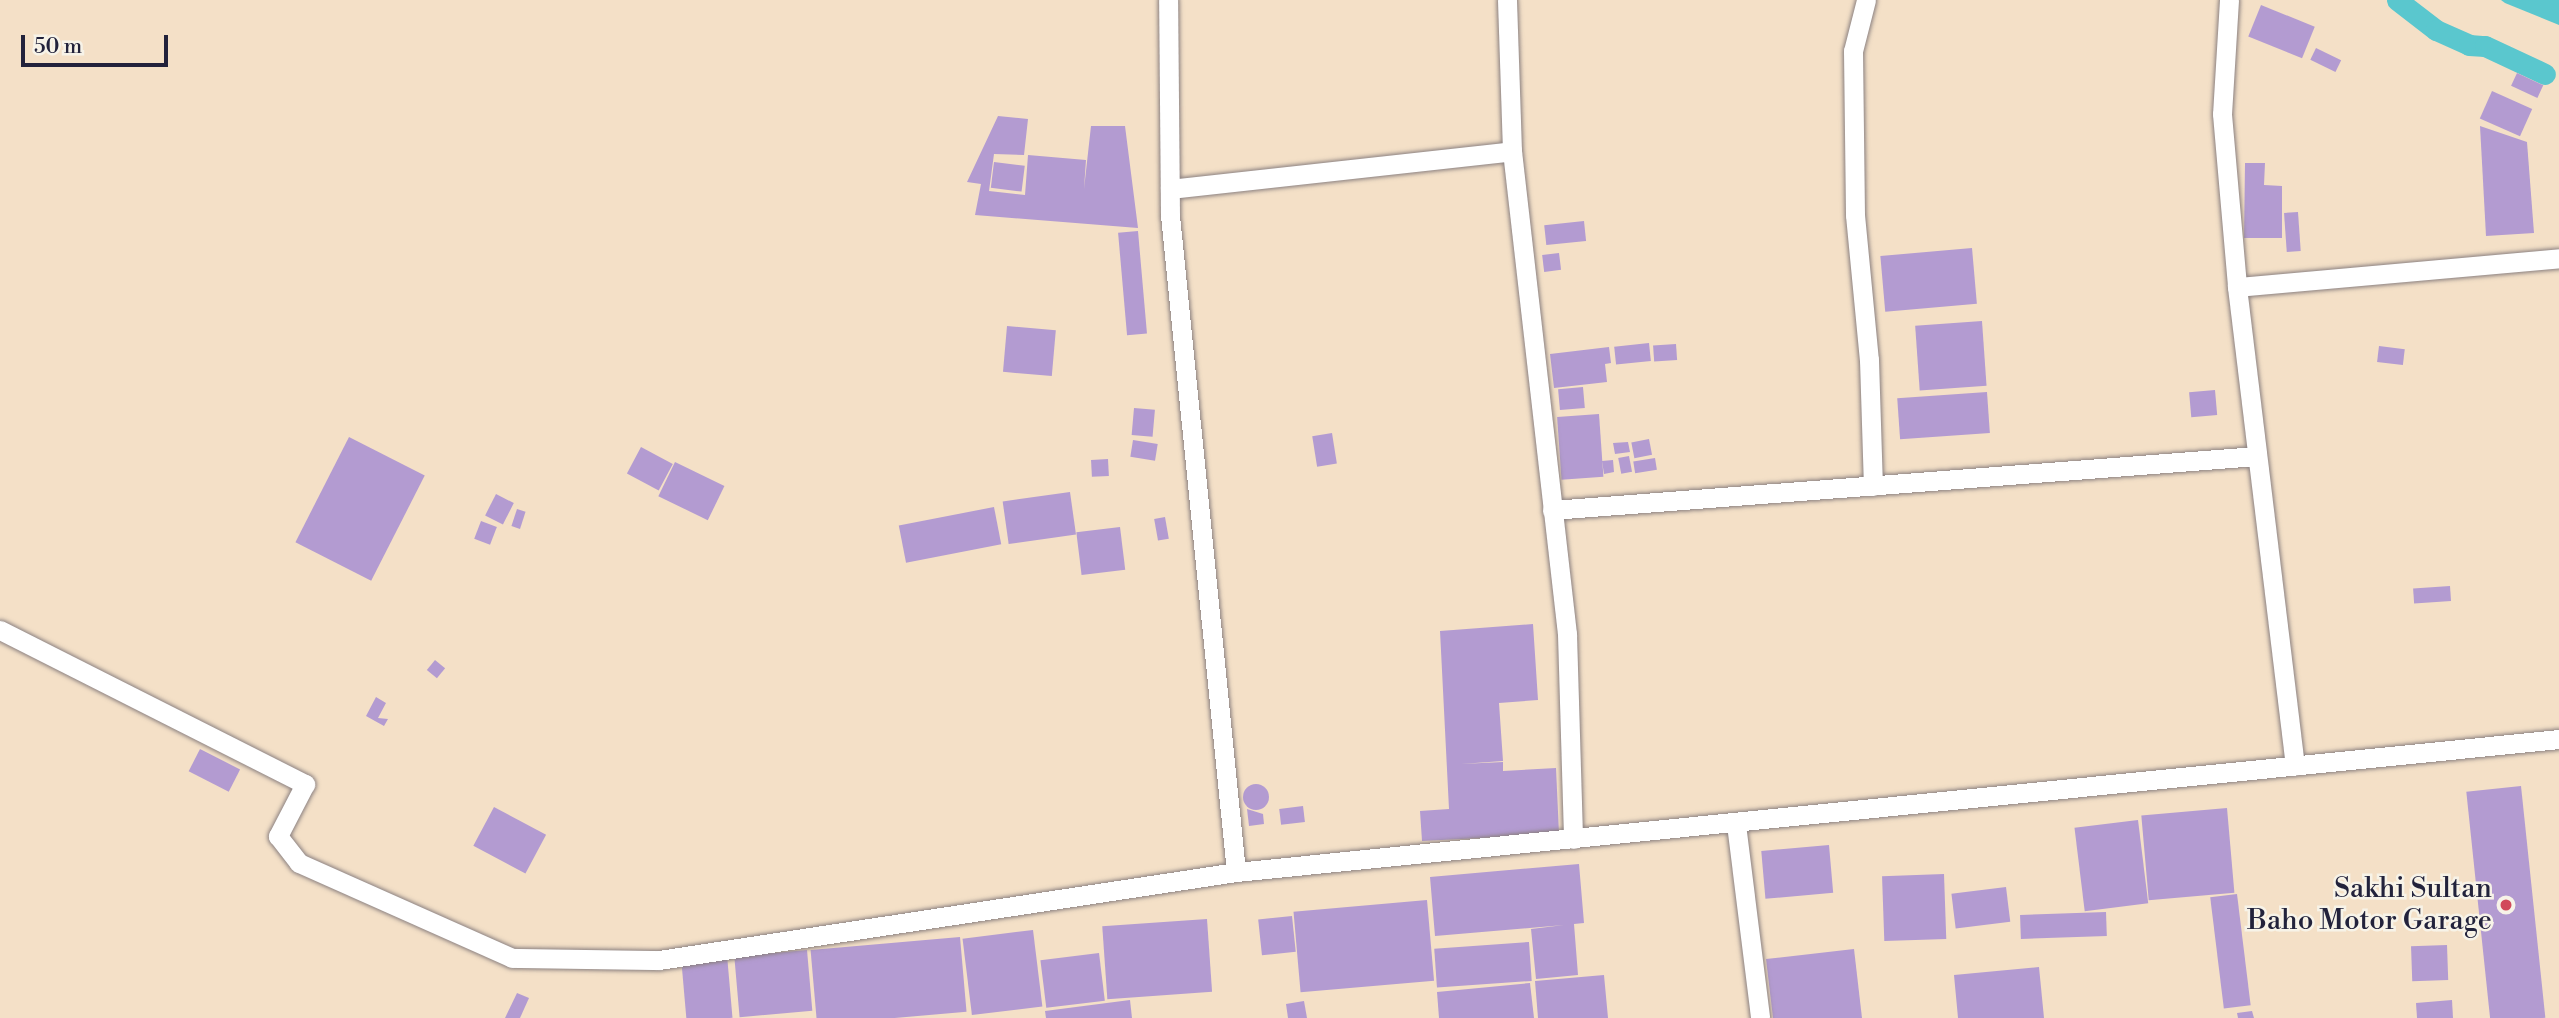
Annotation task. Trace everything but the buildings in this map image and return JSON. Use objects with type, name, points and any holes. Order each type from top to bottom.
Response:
[{"type":"street","points":[[1168,0],[1170,189],[1236,872]]},
{"type":"street","points":[[1507,0],[1512,151],[1567,634],[1573,839]]},
{"type":"street","points":[[1866,0],[1853,51],[1855,215],[1869,360],[1873,486]]},
{"type":"street","points":[[2229,0],[2222,114],[2237,287],[2295,766]]},
{"type":"street","points":[[1170,189],[1512,151]]},
{"type":"street","points":[[2237,287],[2559,258]]},
{"type":"street","points":[[1552,510],[2258,456]]},
{"type":"street","points":[[0,630],[305,784],[278,836],[299,863],[512,958],[659,960],[1236,872],[1736,824],[2559,739]]},
{"type":"street","points":[[1736,824],[1760,1018]]},
{"type":"water","points":[[2501,0],[2559,0],[2559,25],[2505,3]]},
{"type":"waterway","points":[[2397,0],[2436,30],[2469,45],[2485,46],[2545,74]]},
{"type":"place","name":"Sakhi Sultan Baho Motor Garage","points":[[2506,905]]}]
